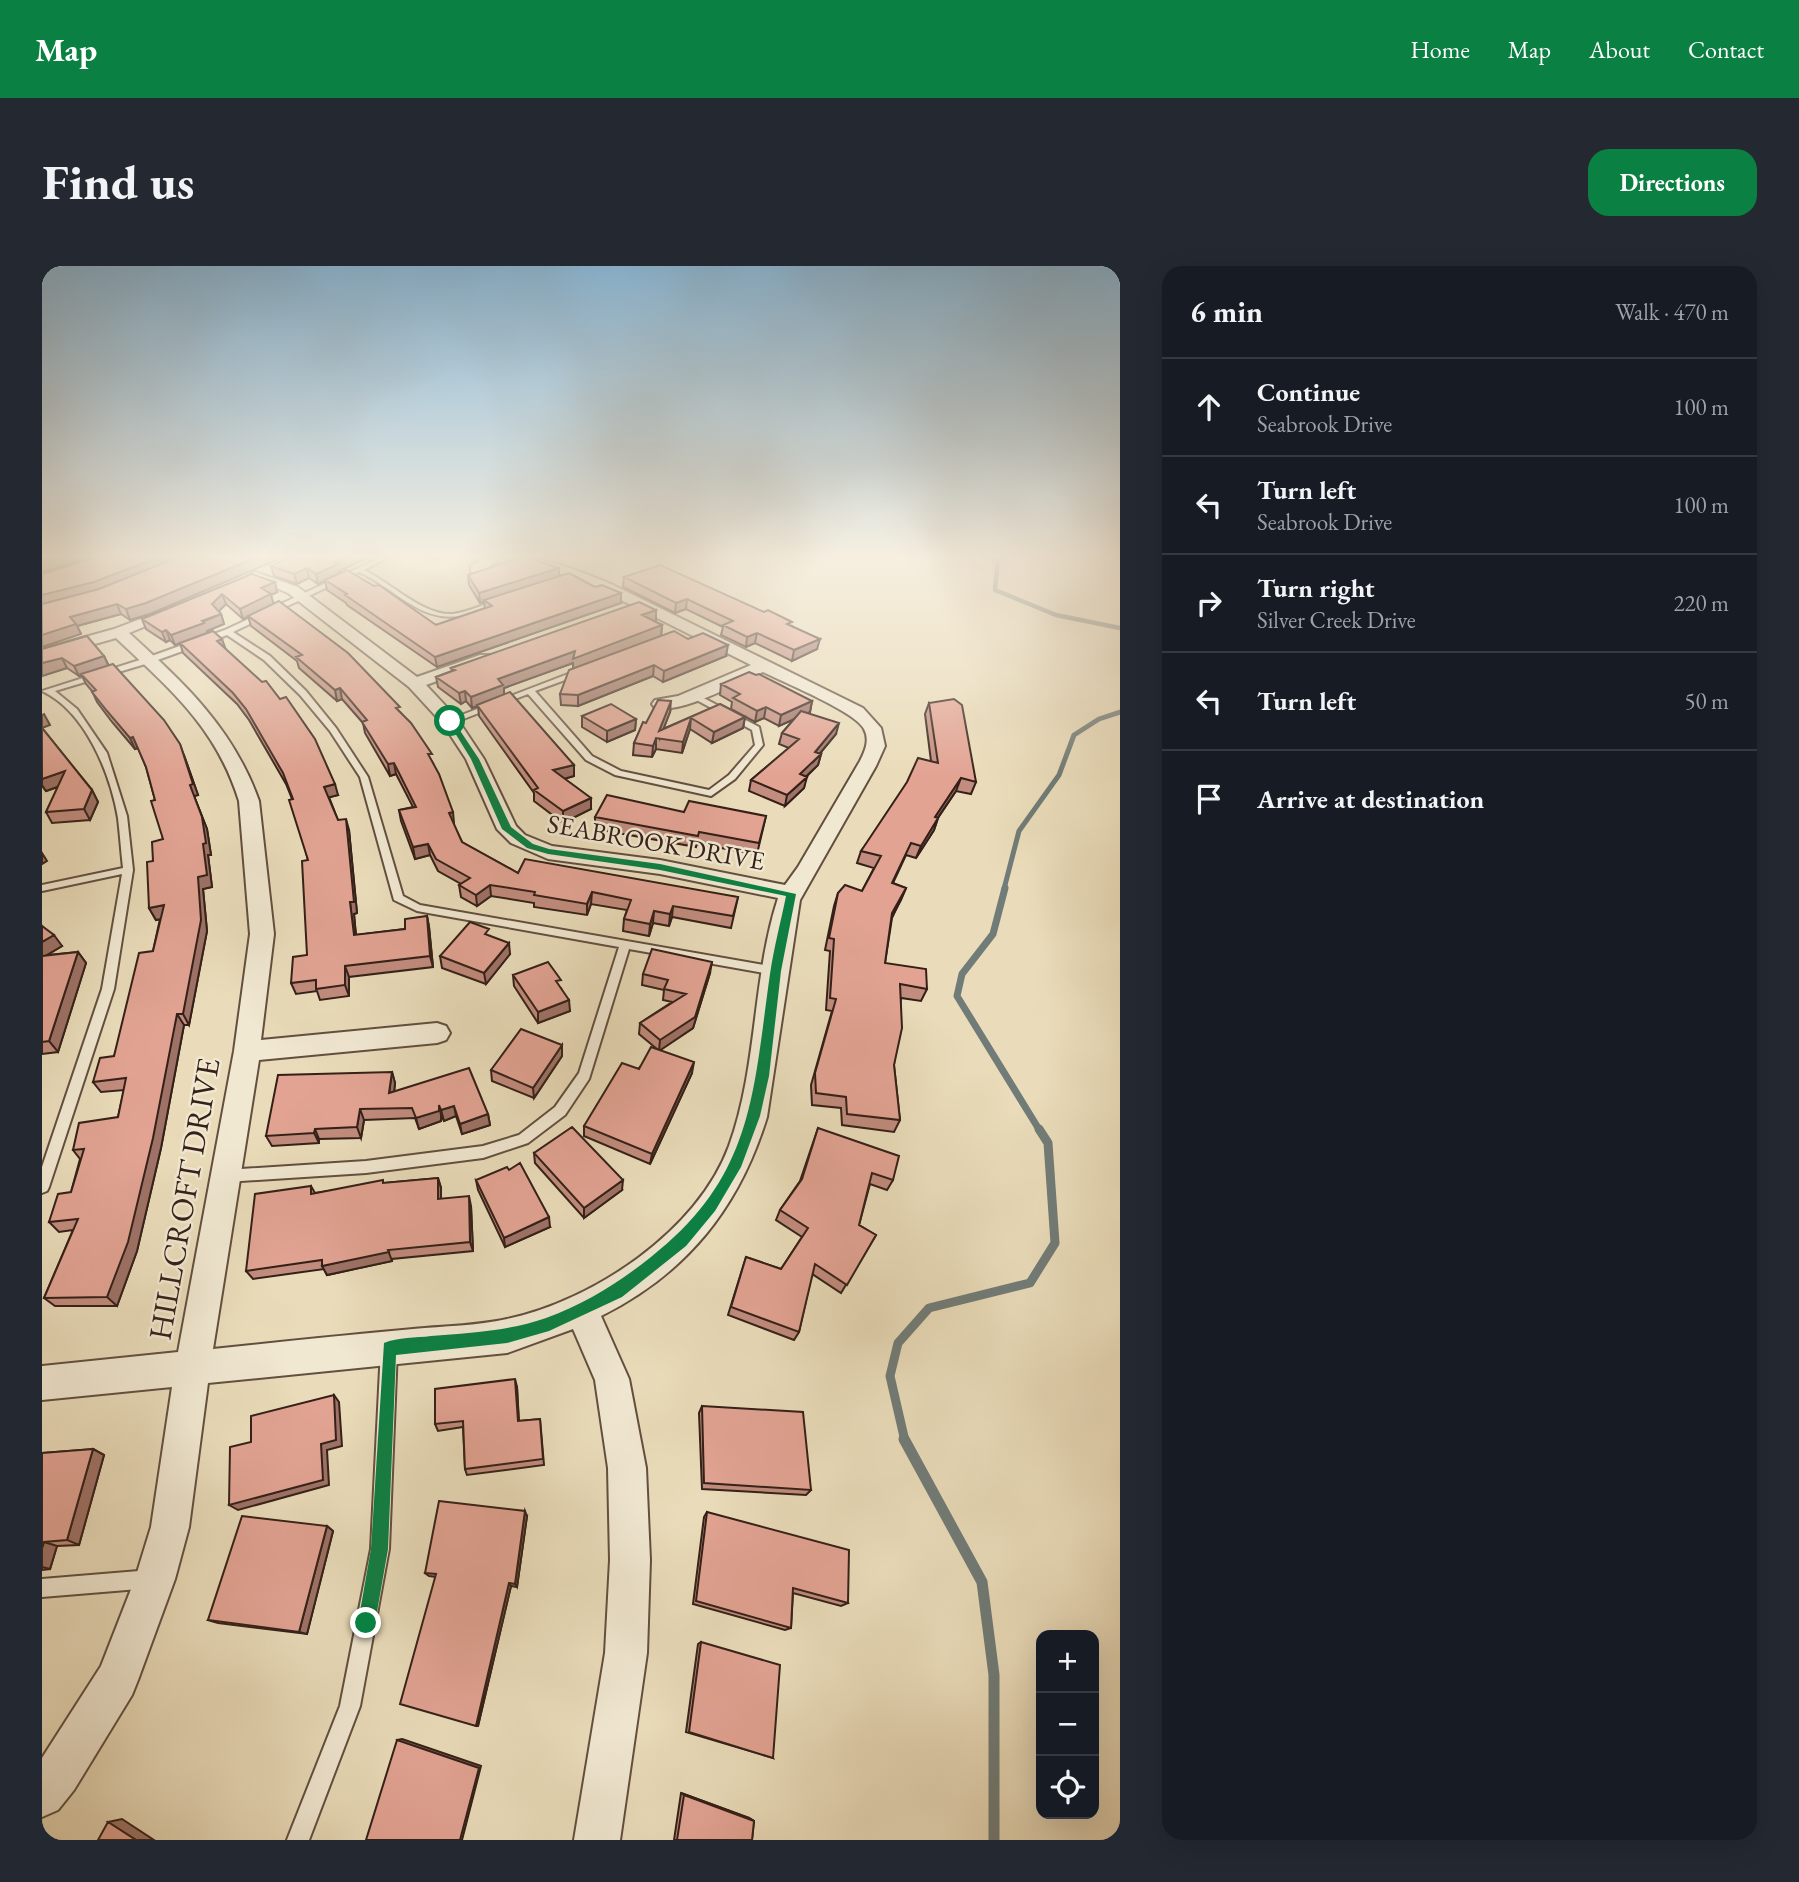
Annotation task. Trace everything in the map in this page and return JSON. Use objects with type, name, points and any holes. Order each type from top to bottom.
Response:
[{"type":"street","points":[[42,654],[125,629]]},
{"type":"street","name":"SEABROOK DRIVE","points":[[345,629],[415,683],[450,721],[475,759],[507,829],[530,846],[548,852],[673,870],[791,894]]},
{"type":"street","points":[[42,1382],[507,1336],[549,1324],[617,1293],[681,1241],[711,1207],[737,1163],[754,1116],[764,1076],[775,971],[791,894],[877,744],[868,720],[857,712],[764,666],[680,629]]},
{"type":"street","name":"HILLCROFT DRIVE","points":[[42,1794],[58,1774],[117,1680],[155,1579],[170,1527],[193,1365],[247,1051],[262,934],[249,802],[242,780],[216,731],[180,689],[118,632]]},
{"type":"street","points":[[415,683],[503,652]]},
{"type":"street","points":[[661,704],[694,695],[764,666]]},
{"type":"street","points":[[247,1051],[437,1032]]},
{"type":"street","points":[[581,1309],[612,1380],[626,1468],[630,1560],[626,1653],[597,1840]]},
{"type":"lane","points":[[46,691],[149,660],[233,629]]},
{"type":"lane","points":[[228,632],[267,658],[303,693],[333,730],[364,777],[398,898],[417,908],[775,971]]},
{"type":"lane","points":[[450,721],[592,667]]},
{"type":"lane","points":[[42,1187],[108,989],[128,870],[122,816],[103,753],[74,711],[46,691]]},
{"type":"lane","points":[[530,691],[589,758],[618,773],[711,793],[732,777],[759,745],[756,729],[694,695]]},
{"type":"lane","points":[[42,888],[128,870]]},
{"type":"lane","points":[[225,1176],[366,1167],[483,1152],[523,1139],[560,1111],[585,1075],[625,945]]},
{"type":"lane","points":[[298,1840],[350,1706],[380,1549],[389,1348]]},
{"type":"lane","points":[[42,1588],[155,1579]]},
{"type":"building","points":[[42,629],[59,629],[42,635]]},
{"type":"building","points":[[158,629],[186,629],[171,635],[166,630],[162,632]]},
{"type":"building","points":[[267,629],[317,629],[348,653],[400,707],[396,708],[411,723],[432,754],[428,754],[439,774],[453,812],[449,813],[462,842],[518,873],[525,859],[738,897],[733,916],[673,906],[670,914],[654,911],[650,924],[624,919],[631,900],[592,892],[587,904],[490,885],[476,895],[459,885],[470,878],[436,859],[428,844],[413,847],[399,810],[416,807],[394,763],[388,764],[362,722],[367,720],[340,688],[335,690],[296,657],[302,655]]},
{"type":"building","points":[[395,629],[515,629],[435,657]]},
{"type":"building","points":[[561,629],[650,629],[573,659],[575,651],[498,679],[503,685],[471,697],[465,691],[459,693],[436,677],[455,670],[451,668]]},
{"type":"building","points":[[732,629],[799,629],[820,639],[794,650],[757,633],[747,637]]},
{"type":"building","points":[[213,631],[222,639],[217,641],[262,682],[266,681],[280,699],[286,697],[315,739],[335,784],[324,787],[338,820],[346,819],[354,902],[350,902],[354,935],[405,929],[405,919],[427,916],[430,956],[345,966],[345,985],[316,989],[316,980],[291,983],[293,957],[307,955],[302,861],[308,860],[289,800],[293,799],[283,773],[246,709],[233,693],[180,643]]},
{"type":"building","points":[[674,631],[688,639],[703,633],[728,645],[664,671],[654,665],[578,695],[560,694],[569,670]]},
{"type":"building","points":[[87,636],[104,656],[74,666],[62,658],[42,663],[42,649]]},
{"type":"building","points":[[113,664],[164,720],[180,744],[193,784],[190,785],[202,817],[207,875],[198,877],[201,920],[183,1014],[177,1014],[153,1138],[128,1242],[107,1297],[44,1298],[78,1219],[49,1222],[58,1194],[71,1192],[84,1149],[73,1150],[79,1123],[118,1117],[126,1078],[93,1082],[100,1058],[114,1056],[139,953],[153,951],[164,905],[149,908],[147,862],[153,861],[152,842],[163,839],[151,801],[155,800],[146,767],[133,737],[130,738],[107,711],[92,692],[96,690],[81,674]]},
{"type":"building","points":[[749,672],[759,674],[812,701],[781,715],[766,707],[757,711],[733,698],[740,694],[721,684]]},
{"type":"building","points":[[510,692],[574,765],[553,770],[591,798],[563,811],[534,790],[538,788],[477,705]]},
{"type":"building","points":[[954,699],[962,705],[976,782],[961,778],[935,817],[938,818],[921,846],[911,843],[892,883],[906,888],[892,913],[885,963],[926,969],[927,989],[900,984],[902,1028],[894,1065],[900,1120],[847,1114],[846,1097],[816,1093],[815,1073],[836,999],[830,998],[834,939],[829,938],[838,893],[845,885],[862,891],[881,856],[861,851],[907,782],[918,758],[938,763],[929,703]]},
{"type":"building","points":[[658,700],[671,701],[659,731],[720,704],[745,717],[714,732],[691,718],[683,742],[656,738],[653,746],[634,743],[643,722],[646,723]]},
{"type":"building","points":[[611,704],[636,719],[607,731],[582,716]]},
{"type":"building","points":[[801,711],[839,723],[815,752],[821,754],[800,774],[807,777],[787,795],[751,780],[799,739],[782,733]]},
{"type":"building","points":[[42,728],[92,790],[84,809],[46,812],[65,771],[42,779]]},
{"type":"building","points":[[607,795],[684,812],[689,801],[766,816],[759,843],[699,832],[698,836],[595,817]]},
{"type":"building","points":[[470,922],[489,929],[485,934],[509,943],[484,973],[440,956]]},
{"type":"building","points":[[42,926],[54,935],[42,942]]},
{"type":"building","points":[[652,949],[712,962],[695,1017],[660,1040],[640,1023],[686,994],[664,989],[668,980],[643,974]]},
{"type":"building","points":[[78,952],[49,1041],[42,1042],[42,956]]},
{"type":"building","points":[[548,962],[561,980],[556,981],[569,1000],[538,1012],[513,975]]},
{"type":"building","points":[[521,1029],[562,1045],[533,1088],[491,1070]]},
{"type":"building","points":[[651,1047],[694,1062],[652,1154],[584,1126],[622,1063],[639,1069]]},
{"type":"building","points":[[469,1068],[488,1114],[460,1124],[454,1106],[441,1110],[439,1105],[439,1111],[416,1118],[412,1108],[360,1109],[357,1127],[315,1129],[314,1133],[266,1136],[278,1075],[392,1072],[389,1093]]},
{"type":"building","points":[[572,1127],[623,1180],[584,1208],[534,1153]]},
{"type":"building","points":[[818,1128],[899,1156],[893,1180],[872,1173],[859,1225],[876,1235],[847,1285],[815,1264],[799,1332],[731,1307],[746,1257],[781,1269],[808,1228],[780,1210],[802,1179]]},
{"type":"building","points":[[520,1163],[549,1217],[504,1238],[476,1180],[507,1167],[509,1170]]},
{"type":"building","points":[[438,1178],[438,1199],[469,1196],[470,1242],[388,1250],[389,1252],[322,1266],[322,1260],[246,1271],[255,1194],[311,1186],[311,1194],[383,1180],[383,1183]]},
{"type":"building","points":[[515,1379],[518,1421],[540,1419],[543,1459],[465,1469],[463,1421],[435,1424],[435,1389]]},
{"type":"building","points":[[334,1395],[336,1440],[321,1444],[323,1480],[229,1505],[230,1447],[251,1442],[251,1416]]},
{"type":"building","points":[[702,1406],[803,1412],[811,1490],[704,1483]]},
{"type":"building","points":[[93,1449],[67,1540],[44,1542],[42,1548],[42,1453]]},
{"type":"building","points":[[439,1501],[525,1511],[515,1584],[509,1583],[476,1726],[400,1704],[436,1574],[425,1573]]},
{"type":"building","points":[[707,1512],[849,1550],[848,1603],[793,1588],[791,1628],[696,1601]]},
{"type":"building","points":[[242,1516],[327,1526],[299,1632],[208,1620]]},
{"type":"building","points":[[701,1642],[780,1665],[773,1758],[689,1732]]},
{"type":"building","points":[[397,1740],[479,1768],[460,1840],[366,1840]]},
{"type":"building","points":[[684,1795],[754,1821],[752,1840],[677,1840]]},
{"type":"building","points":[[108,1822],[136,1840],[98,1840]]},
{"type":"waterway","points":[[1004,889],[1019,831],[1059,775],[1074,735],[1099,719],[1120,712]]},
{"type":"waterway","points":[[1005,888],[993,934],[962,974],[957,996],[1040,1131]]},
{"type":"waterway","points":[[905,1441],[890,1376],[898,1343],[929,1308],[1030,1283],[1055,1243],[1048,1143],[1039,1129]]},
{"type":"waterway","points":[[905,1441],[982,1582],[994,1675],[994,1840]]},
{"type":"route","points":[[366,1623],[380,1549],[389,1348],[507,1336],[549,1324],[617,1293],[681,1241],[711,1207],[737,1163],[754,1116],[764,1076],[775,971],[791,894],[660,867],[548,852],[530,846],[507,829],[475,759],[450,721]]}]
